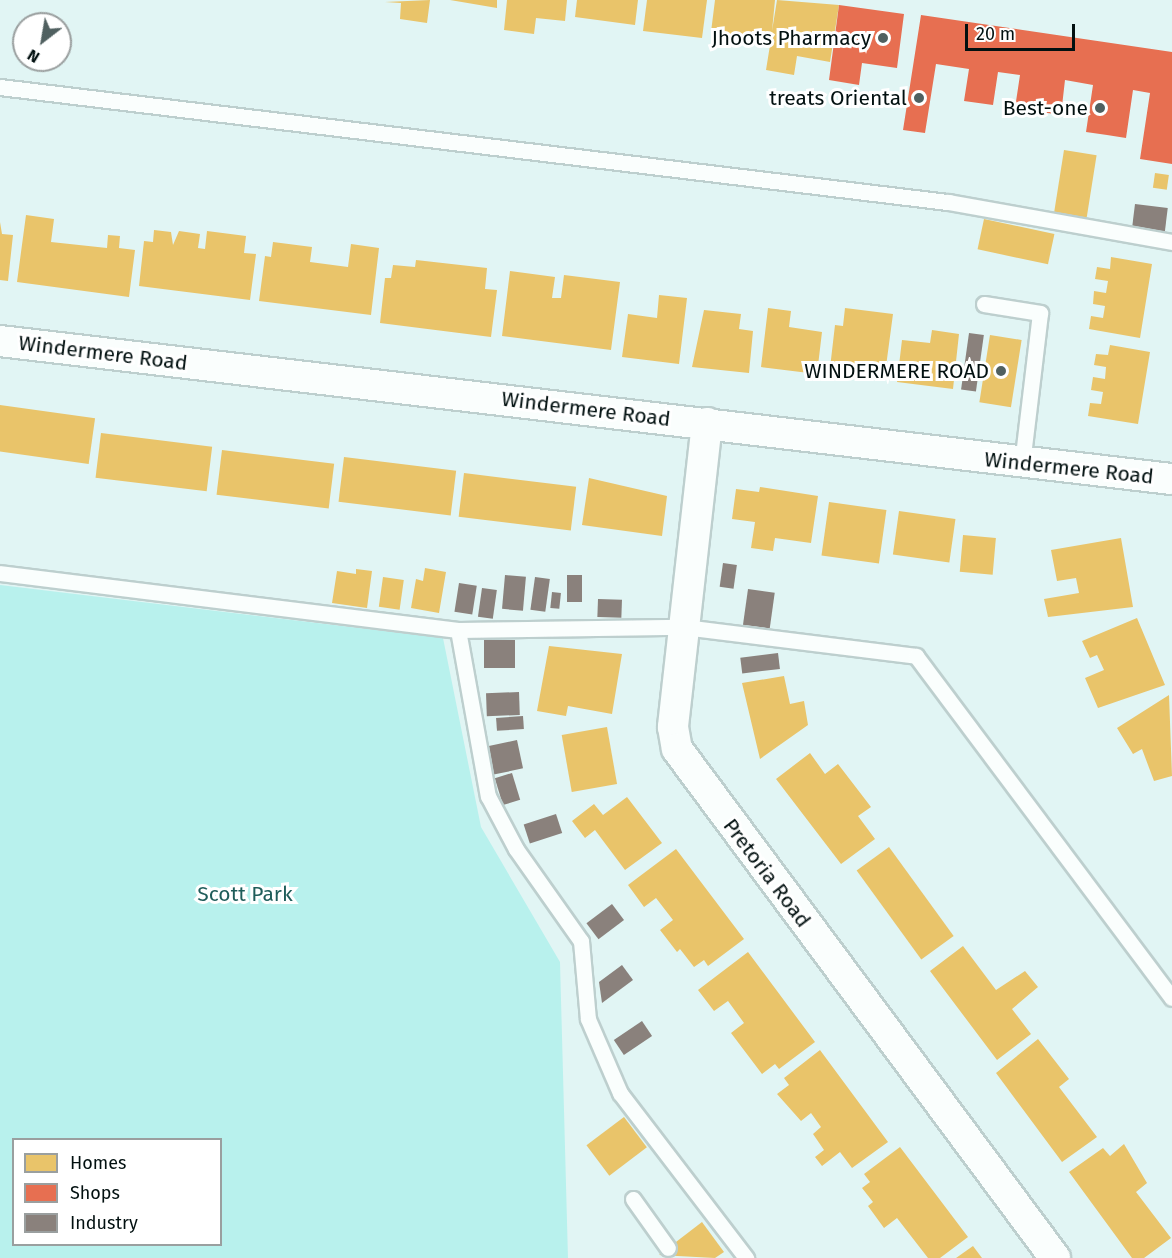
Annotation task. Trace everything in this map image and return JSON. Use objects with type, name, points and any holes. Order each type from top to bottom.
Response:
[{"type":"street","name":"Windermere Road","points":[[0,340],[706,423],[1022,464],[1172,479]]},
{"type":"street","name":"Pretoria Road","points":[[706,423],[673,727],[677,749],[1055,1258]]},
{"type":"lane","points":[[0,87],[948,202],[1172,242]]},
{"type":"lane","points":[[984,304],[1041,313],[1022,464]]},
{"type":"lane","points":[[0,573],[458,630],[684,627],[916,656],[1172,998]]},
{"type":"lane","points":[[458,630],[488,796],[516,849],[581,941],[588,1019],[620,1093],[746,1258]]},
{"type":"lane","points":[[633,1199],[668,1248]]},
{"type":"green space","name":"Scott Park","points":[[0,585],[443,638],[481,827],[560,962],[568,1258],[0,1258]]},
{"type":"building: Homes","points":[[430,0],[427,23],[400,19],[401,3],[385,2]]},
{"type":"building: Homes","points":[[450,0],[497,0],[497,8]]},
{"type":"building: Homes","points":[[507,0],[567,0],[565,21],[536,18],[534,34],[504,30]]},
{"type":"building: Homes","points":[[577,0],[638,0],[635,25],[575,17]]},
{"type":"building: Homes","points":[[647,0],[707,0],[702,38],[643,31]]},
{"type":"building: Homes","points":[[715,0],[775,0],[772,31],[777,0],[839,5],[830,62],[797,56],[794,75],[766,70],[771,39],[739,36],[738,43],[711,32]]},
{"type":"building: Homes","points":[[1064,150],[1097,155],[1086,221],[1054,216]]},
{"type":"building: Homes","points":[[1155,173],[1169,175],[1167,190],[1153,188]]},
{"type":"building: Homes","points":[[26,215],[54,219],[51,242],[107,248],[108,235],[120,236],[119,248],[135,250],[129,297],[17,282]]},
{"type":"building: Homes","points":[[984,219],[1054,234],[1048,264],[978,249]]},
{"type":"building: Homes","points":[[0,222],[2,234],[13,235],[8,281],[0,280]]},
{"type":"building: Homes","points":[[154,230],[171,232],[173,245],[179,231],[200,234],[198,248],[205,249],[207,231],[246,236],[244,253],[256,254],[250,300],[139,286],[144,241],[153,242]]},
{"type":"building: Homes","points":[[273,242],[312,247],[310,262],[348,267],[351,244],[379,248],[371,315],[259,301],[265,256],[271,257]]},
{"type":"building: Homes","points":[[1111,257],[1152,264],[1140,338],[1089,329],[1091,316],[1103,318],[1105,306],[1093,304],[1094,291],[1106,293],[1108,281],[1095,279],[1097,267],[1110,269]]},
{"type":"building: Homes","points":[[416,260],[487,268],[485,289],[497,290],[491,337],[380,323],[385,278],[391,278],[393,265],[415,267]]},
{"type":"building: Homes","points":[[510,271],[555,277],[552,298],[561,298],[564,275],[620,282],[611,350],[502,336]]},
{"type":"building: Homes","points":[[659,295],[687,298],[679,364],[622,357],[628,314],[657,318]]},
{"type":"building: Homes","points":[[768,308],[791,311],[789,327],[822,332],[817,374],[761,367]]},
{"type":"building: Homes","points":[[845,308],[893,314],[885,374],[830,368],[835,325],[843,326]]},
{"type":"building: Homes","points":[[704,310],[741,314],[739,329],[753,331],[749,373],[692,367]]},
{"type":"building: Homes","points":[[932,330],[959,334],[953,389],[897,382],[902,340],[930,343]]},
{"type":"building: Homes","name":"WINDERMERE ROAD","points":[[990,335],[1022,340],[1011,407],[979,402]]},
{"type":"building: Homes","points":[[1110,345],[1150,352],[1138,424],[1088,416],[1090,403],[1101,404],[1103,392],[1091,390],[1093,377],[1105,379],[1106,367],[1094,365],[1096,354],[1108,355]]},
{"type":"building: Homes","points":[[0,405],[95,418],[89,464],[0,451]]},
{"type":"building: Homes","points":[[101,433],[212,447],[207,491],[96,478]]},
{"type":"building: Homes","points":[[222,450],[334,464],[329,508],[217,495]]},
{"type":"building: Homes","points":[[344,457],[456,471],[451,515],[339,502]]},
{"type":"building: Homes","points":[[464,473],[576,487],[571,530],[459,517]]},
{"type":"building: Homes","points":[[589,478],[667,496],[662,536],[582,525]]},
{"type":"building: Homes","points":[[760,487],[818,496],[811,543],[775,538],[773,551],[751,548],[755,522],[732,519],[736,489],[759,492]]},
{"type":"building: Homes","points":[[829,502],[886,510],[879,564],[821,555]]},
{"type":"building: Homes","points":[[899,511],[955,519],[949,563],[893,555]]},
{"type":"building: Homes","points":[[963,535],[996,538],[993,575],[960,572]]},
{"type":"building: Homes","points":[[1121,538],[1133,607],[1048,617],[1044,599],[1079,593],[1076,578],[1057,581],[1051,550]]},
{"type":"building: Homes","points":[[425,568],[446,572],[439,613],[411,608],[416,579],[423,581]]},
{"type":"building: Homes","points":[[356,569],[372,571],[367,608],[332,603],[337,571],[356,574]]},
{"type":"building: Homes","points":[[383,577],[404,580],[400,610],[379,607]]},
{"type":"building: Homes","points":[[1137,618],[1165,685],[1098,708],[1085,678],[1104,670],[1097,655],[1090,658],[1082,641]]},
{"type":"building: Homes","points":[[549,646],[622,654],[612,714],[568,706],[566,716],[537,711]]},
{"type":"building: Homes","points":[[784,676],[790,704],[804,701],[808,725],[760,759],[742,683]]},
{"type":"building: Homes","points":[[1169,695],[1172,776],[1154,781],[1142,749],[1133,754],[1117,728]]},
{"type":"building: Homes","points":[[607,727],[617,784],[572,792],[562,735]]},
{"type":"building: Homes","points":[[810,753],[825,774],[838,764],[871,807],[858,816],[875,839],[841,864],[776,779]]},
{"type":"building: Homes","points":[[627,797],[662,843],[625,870],[595,830],[585,838],[572,821],[594,804],[603,815]]},
{"type":"building: Homes","points":[[889,847],[954,936],[921,960],[857,871]]},
{"type":"building: Homes","points":[[676,849],[744,939],[708,966],[704,960],[694,967],[680,949],[677,952],[660,930],[673,920],[656,898],[644,907],[628,885]]},
{"type":"building: Homes","points":[[963,946],[996,990],[1025,971],[1038,987],[1012,1009],[1031,1034],[997,1060],[930,971]]},
{"type":"building: Homes","points":[[748,952],[815,1042],[779,1069],[775,1064],[762,1074],[731,1033],[744,1023],[728,1001],[714,1011],[698,990]]},
{"type":"building: Homes","points":[[1038,1039],[1069,1079],[1059,1087],[1097,1137],[1062,1162],[996,1073]]},
{"type":"building: Homes","points":[[820,1050],[888,1142],[852,1168],[840,1152],[822,1166],[815,1157],[824,1150],[813,1134],[821,1127],[811,1113],[801,1121],[777,1094],[789,1085],[784,1078]]},
{"type":"building: Homes","points":[[624,1117],[647,1147],[609,1176],[586,1145]]},
{"type":"building: Homes","points":[[1124,1144],[1147,1183],[1136,1192],[1171,1238],[1144,1258],[1132,1258],[1069,1172],[1103,1148],[1110,1156]]},
{"type":"building: Homes","points":[[900,1147],[968,1237],[940,1258],[928,1258],[897,1218],[884,1228],[868,1206],[873,1202],[862,1188],[870,1182],[864,1174]]},
{"type":"building: Homes","points":[[702,1222],[724,1252],[715,1258],[659,1255]]},
{"type":"building: Homes","points":[[973,1246],[982,1258],[956,1258]]},
{"type":"building: Shops","points":[[839,5],[904,14],[897,68],[862,63],[859,85],[829,80]]},
{"type":"building: Shops","points":[[921,15],[1172,52],[1172,164],[1140,159],[1150,93],[1133,90],[1126,138],[1086,132],[1093,85],[1065,80],[1061,115],[1015,108],[1020,75],[998,72],[993,105],[964,101],[969,69],[936,64],[925,133],[903,130]]},
{"type":"building: Industry","points":[[1135,204],[1168,208],[1165,233],[1132,229]]},
{"type":"building: Industry","points":[[969,333],[984,335],[976,392],[961,389]]},
{"type":"building: Industry","points":[[723,563],[737,565],[734,589],[720,587]]},
{"type":"building: Industry","points":[[505,575],[526,577],[523,611],[502,609]]},
{"type":"building: Industry","points":[[567,575],[582,575],[582,602],[567,602]]},
{"type":"building: Industry","points":[[535,577],[550,579],[545,612],[530,610]]},
{"type":"building: Industry","points":[[459,583],[477,586],[472,614],[454,612]]},
{"type":"building: Industry","points":[[482,588],[497,590],[493,619],[478,617]]},
{"type":"building: Industry","points":[[748,589],[775,593],[770,628],[743,625]]},
{"type":"building: Industry","points":[[552,592],[561,593],[559,609],[550,608]]},
{"type":"building: Industry","points":[[598,599],[622,600],[621,618],[597,617]]},
{"type":"building: Industry","points":[[484,640],[515,640],[515,668],[484,668]]},
{"type":"building: Industry","points":[[778,653],[780,669],[742,674],[740,658]]},
{"type":"building: Industry","points":[[519,692],[520,715],[487,716],[486,693]]},
{"type":"building: Industry","points":[[523,716],[524,729],[497,731],[496,718]]},
{"type":"building: Industry","points":[[517,740],[523,768],[494,775],[488,746]]},
{"type":"building: Industry","points":[[512,773],[520,800],[503,805],[495,778]]},
{"type":"building: Industry","points":[[556,814],[562,833],[530,844],[524,825]]},
{"type":"building: Industry","points":[[612,904],[624,920],[598,939],[586,923]]},
{"type":"building: Industry","points":[[622,965],[633,980],[602,1003],[599,982]]},
{"type":"building: Industry","points":[[642,1021],[652,1036],[624,1055],[614,1040]]},
{"type":"place","name":"Jhoots Pharmacy","points":[[883,38]]},
{"type":"place","name":"treats Oriental","points":[[919,98]]},
{"type":"place","name":"Best-one","points":[[1100,108]]},
{"type":"place","name":"WINDERMERE ROAD","points":[[1001,371]]}]
